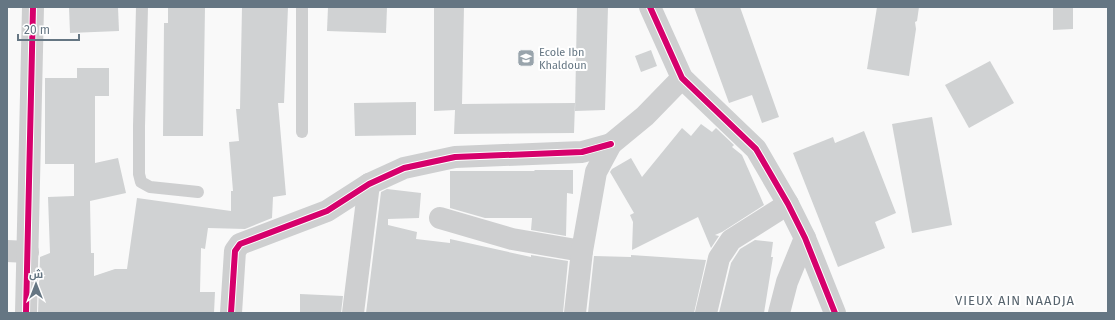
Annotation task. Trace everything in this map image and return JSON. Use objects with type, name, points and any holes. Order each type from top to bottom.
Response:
[{"type":"street","points":[[26,313],[17,252],[33,7]]},
{"type":"street","points":[[650,7],[682,78],[756,149],[788,204],[805,238],[834,313]]},
{"type":"street","points":[[575,313],[582,251],[596,172],[611,144],[645,116],[682,78]]},
{"type":"street","points":[[231,313],[235,251],[240,244],[327,210],[370,184],[404,168],[455,157],[582,152],[611,144]]},
{"type":"street","points":[[353,313],[370,184]]},
{"type":"street","points":[[706,313],[719,258],[731,240],[788,204]]},
{"type":"street","points":[[440,218],[512,239],[582,251]]},
{"type":"street","points":[[779,313],[787,282],[805,238]]},
{"type":"lane","points":[[142,7],[139,174],[141,182],[150,187],[198,192]]},
{"type":"lane","points":[[302,7],[302,132]]},
{"type":"building","points":[[69,7],[118,7],[119,31],[70,33]]},
{"type":"building","points":[[168,7],[205,7],[203,136],[163,136],[164,23],[168,23]]},
{"type":"building","points":[[242,7],[288,7],[284,103],[278,103],[286,195],[273,197],[272,218],[245,229],[208,228],[205,249],[201,248],[200,292],[215,292],[214,313],[38,313],[40,257],[50,253],[48,197],[74,196],[74,164],[45,164],[45,78],[77,78],[77,68],[109,68],[109,96],[95,96],[95,163],[118,158],[126,193],[90,201],[91,253],[94,253],[94,276],[115,269],[127,269],[137,198],[231,211],[231,191],[233,191],[229,142],[239,141],[236,109],[240,109]]},
{"type":"building","points":[[328,7],[387,7],[386,33],[327,31]]},
{"type":"building","points":[[434,7],[464,7],[462,104],[575,103],[574,133],[454,134],[455,110],[434,111]]},
{"type":"building","points":[[577,7],[608,7],[605,110],[575,111]]},
{"type":"building","points":[[694,7],[740,7],[779,117],[762,123],[752,95],[729,103]]},
{"type":"building","points":[[877,7],[919,7],[917,21],[915,22],[916,29],[909,76],[867,69]]},
{"type":"building","points":[[1053,7],[1073,7],[1073,29],[1053,30]]},
{"type":"building","points":[[651,50],[657,66],[641,72],[635,56]]},
{"type":"building","points":[[990,61],[1014,103],[969,128],[945,85]]},
{"type":"building","points":[[416,102],[416,135],[355,136],[354,103]]},
{"type":"building","points":[[932,117],[952,225],[912,233],[892,124]]},
{"type":"building","points":[[701,124],[712,132],[716,128],[734,145],[732,147],[742,155],[764,205],[715,235],[719,236],[711,248],[698,217],[632,250],[633,222],[630,215],[634,213],[610,172],[612,169],[631,158],[642,177],[682,128],[691,136]]},
{"type":"building","points":[[864,131],[896,213],[875,222],[885,248],[838,267],[793,153],[833,137],[835,143]]},
{"type":"building","points":[[573,170],[573,194],[567,193],[566,236],[531,230],[532,218],[485,218],[450,208],[450,171]]},
{"type":"building","points":[[387,189],[421,193],[419,218],[388,219],[388,225],[417,232],[416,239],[450,243],[450,239],[531,257],[531,255],[568,261],[563,313],[366,313],[381,192]]},
{"type":"building","points":[[755,240],[773,242],[771,257],[773,257],[764,313],[719,313],[731,263],[740,249]]},
{"type":"building","points":[[631,255],[706,260],[694,313],[588,313],[594,256],[631,257]]},
{"type":"building","points":[[300,294],[343,296],[341,313],[300,313]]},
{"type":"cycle path","points":[[26,313],[33,7]]},
{"type":"cycle path","points":[[650,7],[682,78],[756,149],[788,204],[805,238],[835,313]]},
{"type":"cycle path","points":[[231,313],[235,251],[240,244],[327,211],[369,184],[404,168],[455,157],[582,152],[611,144]]},
{"type":"place","name":"Ecole Ibn Khaldoun","points":[[526,58]]},
{"type":"district","name":"VIEUX AIN NAADJA","points":[[1015,300]]}]
